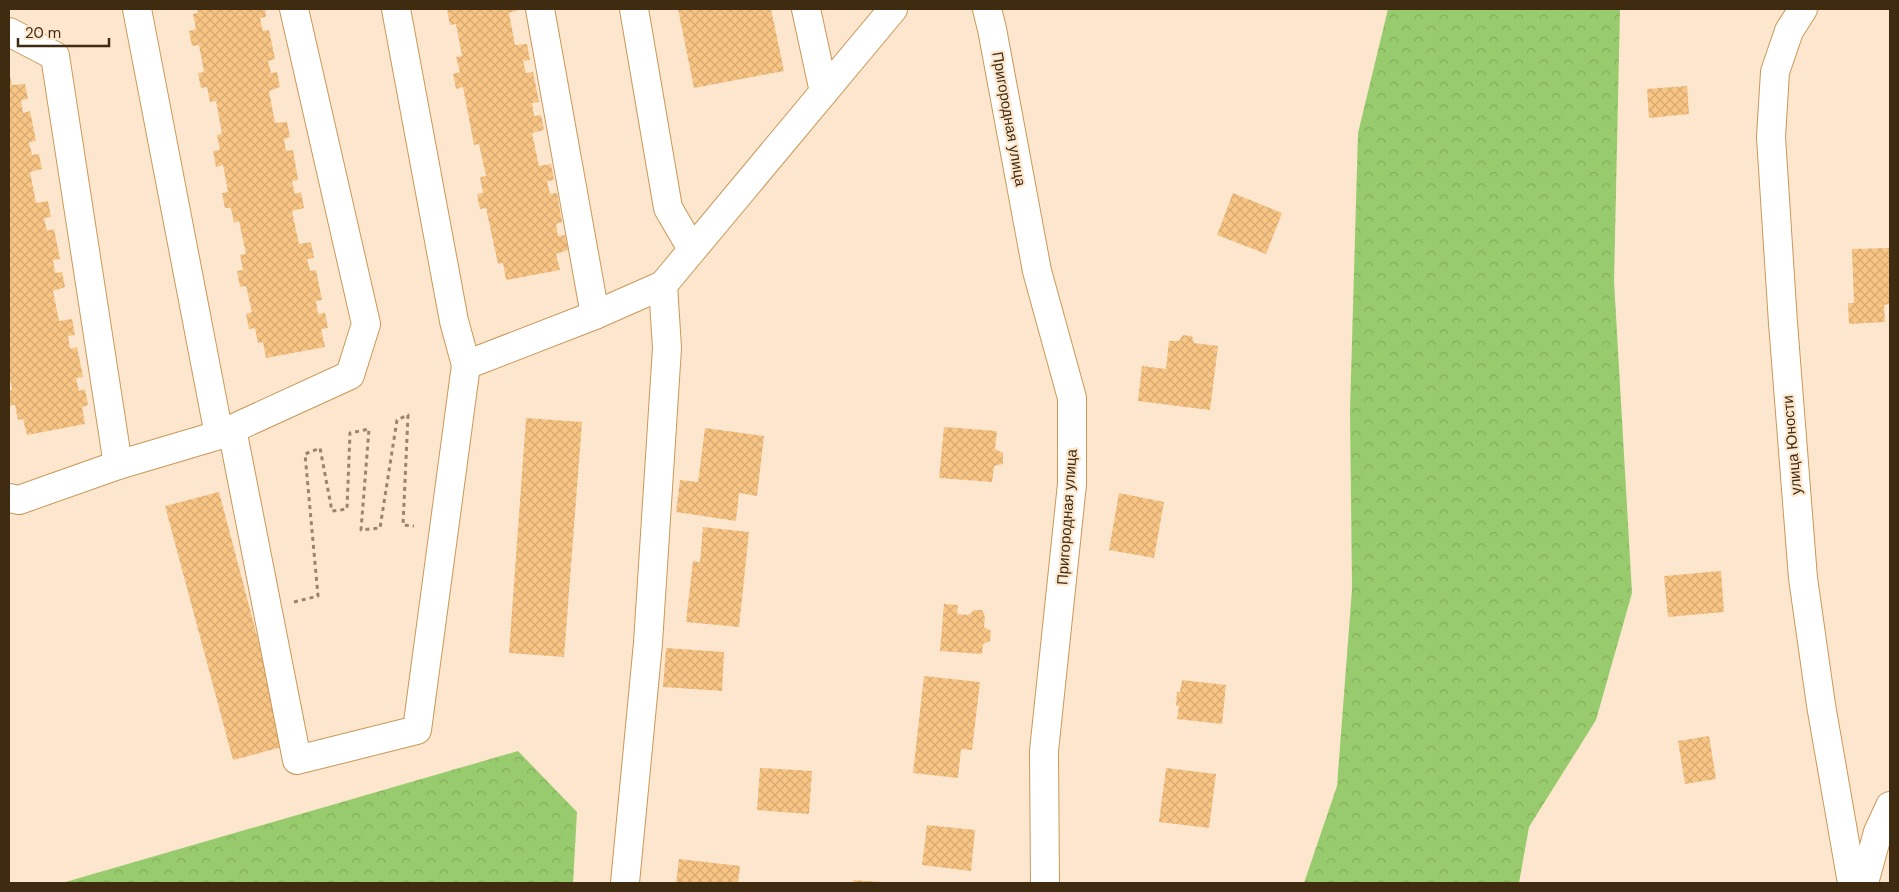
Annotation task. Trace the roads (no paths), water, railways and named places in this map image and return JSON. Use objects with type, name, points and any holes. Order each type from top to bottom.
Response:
[{"type":"street","points":[[137,9],[226,432],[268,608],[297,760],[417,730],[466,365],[454,321],[396,9]]},
{"type":"street","points":[[9,498],[19,500],[118,465],[226,432],[350,375],[366,324],[294,9]]},
{"type":"street","points":[[540,9],[595,315]]},
{"type":"street","points":[[634,9],[668,208],[692,249]]},
{"type":"street","points":[[806,9],[824,92]]},
{"type":"street","points":[[466,365],[595,315],[663,285],[893,9]]},
{"type":"street","name":"Пригородная улица","points":[[987,9],[1037,270],[1072,398],[1072,484],[1044,751],[1045,883]]},
{"type":"street","name":"улица Юности","points":[[1803,9],[1789,31],[1775,72],[1772,147],[1782,323],[1803,578],[1821,705],[1852,883]]},
{"type":"street","points":[[9,32],[55,56],[118,465]]},
{"type":"street","points":[[626,883],[648,643],[667,348],[663,285]]},
{"type":"street","points":[[1864,883],[1878,832],[1890,806]]}]
